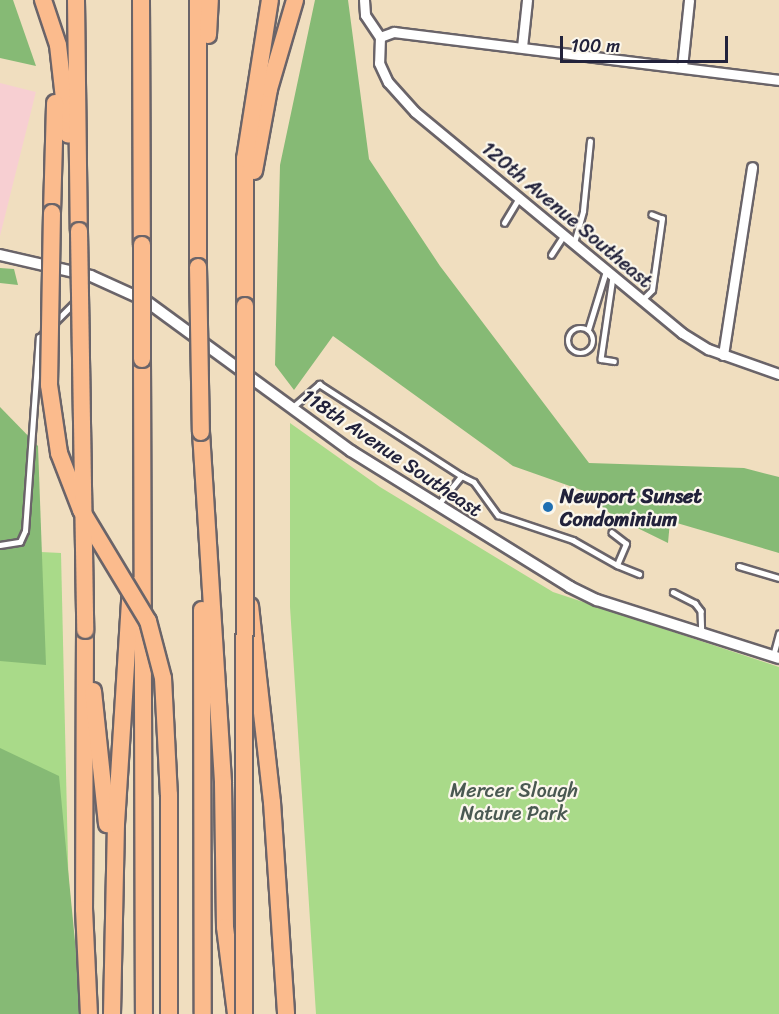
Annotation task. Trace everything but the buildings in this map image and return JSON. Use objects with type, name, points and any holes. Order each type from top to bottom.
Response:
[{"type":"highway","points":[[76,0],[77,204]]},
{"type":"highway","points":[[141,0],[144,1014]]},
{"type":"highway","points":[[198,0],[203,1014]]},
{"type":"highway","points":[[198,191],[210,0]]},
{"type":"highway","points":[[244,1014],[245,159],[270,0]]},
{"type":"highway","points":[[244,261],[261,125],[295,0]]},
{"type":"highway","points":[[44,3],[58,45],[79,231],[85,630],[84,897],[88,1014]]},
{"type":"highway","points":[[44,3],[56,94],[49,385],[59,453],[81,510],[148,621],[163,678],[169,795],[169,1014]]},
{"type":"highway","points":[[201,432],[223,783],[225,927],[236,1014]]},
{"type":"highway","points":[[244,525],[272,802],[286,1014]]},
{"type":"highway","points":[[112,1014],[113,893],[129,610],[141,530]]},
{"type":"highway","points":[[85,630],[101,752],[113,893]]},
{"type":"street","points":[[364,0],[365,15],[380,37],[394,32],[779,81]]},
{"type":"street","points":[[522,47],[527,0]]},
{"type":"street","points":[[682,67],[689,0]]},
{"type":"street","name":"120th Avenue Southeast","points":[[380,37],[379,63],[398,96],[682,333],[723,355],[779,374]]},
{"type":"street","points":[[723,355],[752,167]]},
{"type":"street","name":"118th Avenue Southeast","points":[[0,255],[91,276],[146,301],[351,451],[437,507],[570,587],[702,634],[776,657]]},
{"type":"lane","points":[[574,243],[583,211],[590,141]]},
{"type":"lane","points":[[504,223],[519,198]]},
{"type":"lane","points":[[642,300],[652,290],[662,219],[652,215]]},
{"type":"lane","points":[[551,255],[564,235]]},
{"type":"lane","points":[[588,330],[610,274]]},
{"type":"lane","points":[[610,274],[601,359],[614,361]]},
{"type":"lane","points":[[0,545],[20,542],[25,531],[39,338],[86,291]]},
{"type":"lane","points":[[588,330],[593,337],[591,349],[579,354],[572,351],[568,344],[572,332],[588,330]]},
{"type":"lane","points":[[292,408],[319,384],[474,482],[498,516],[573,540],[617,565],[639,574]]},
{"type":"lane","points":[[437,507],[462,476]]},
{"type":"lane","points":[[612,533],[626,544],[617,565]]},
{"type":"lane","points":[[739,566],[779,578]]},
{"type":"lane","points":[[673,592],[695,603],[701,611],[702,634]]},
{"type":"lane","points":[[776,657],[779,634]]},
{"type":"shaded area","points":[[0,83],[36,92],[0,236]]},
{"type":"green space","points":[[0,0],[13,0],[36,66],[0,58]]},
{"type":"green space","points":[[315,0],[348,0],[369,159],[440,266],[589,463],[744,468],[779,477],[779,553],[670,521],[668,543],[613,516],[584,491],[513,466],[333,336],[294,390],[275,365],[280,165]]},
{"type":"green space","points":[[0,268],[14,269],[18,285],[0,283]]},
{"type":"green space","points":[[0,407],[38,446],[46,665],[0,661]]},
{"type":"green space","name":"Mercer Slough Nature Park","points":[[290,423],[380,487],[553,592],[779,667],[779,1014],[316,1014],[290,607]]},
{"type":"green space","points":[[0,550],[61,553],[71,992],[0,1014]]},
{"type":"green space","points":[[0,748],[59,776],[82,1014],[0,1014]]},
{"type":"place","name":"Newport Sunset Condominium","points":[[548,507]]}]
